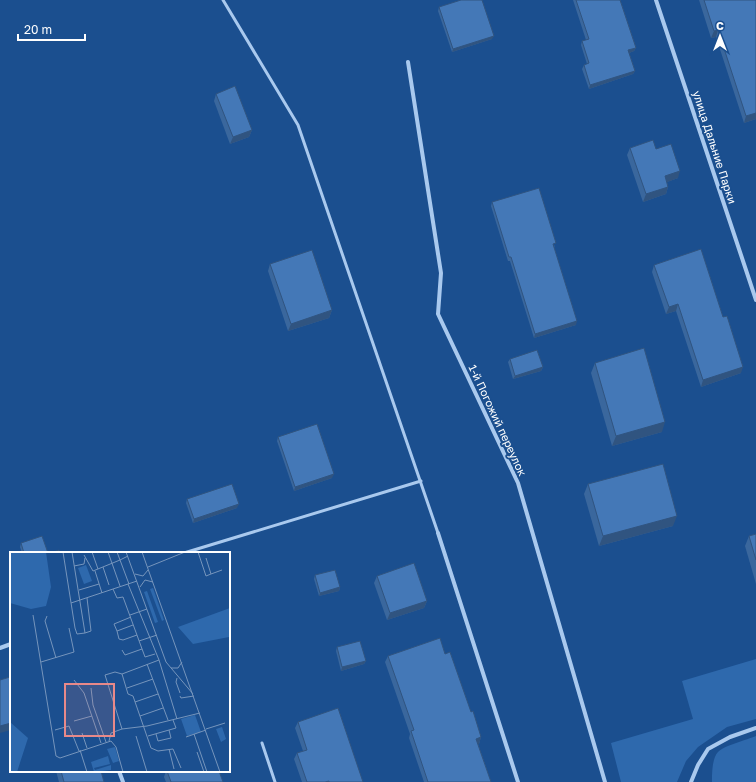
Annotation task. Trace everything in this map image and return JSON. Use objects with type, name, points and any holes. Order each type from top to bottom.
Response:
[{"type":"street","name":"улица Дальние Парки","points":[[656,0],[756,300]]},
{"type":"street","name":"1-й Погожий переулок","points":[[408,62],[441,273],[438,314],[518,483],[605,782]]},
{"type":"street","points":[[438,533],[518,782]]},
{"type":"street","points":[[0,648],[10,644]]},
{"type":"street","points":[[691,782],[698,765],[708,749],[730,737],[756,728]]},
{"type":"street","points":[[119,772],[123,782]]},
{"type":"lane","points":[[222,0],[298,125],[438,533]]},
{"type":"lane","points":[[187,552],[421,481]]},
{"type":"lane","points":[[262,742],[275,782]]},
{"type":"shaded area","points":[[756,659],[756,719],[727,727],[698,747],[686,761],[677,782],[621,782],[611,743],[693,719],[682,681]]},
{"type":"shaded area","points":[[756,736],[756,782],[712,782],[713,762],[718,752],[721,749]]},
{"type":"building","points":[[461,0],[482,0],[494,36],[453,49],[439,7]]},
{"type":"building","points":[[576,0],[620,0],[636,48],[628,50],[635,71],[590,85],[584,65],[589,63],[582,41],[589,39]]},
{"type":"building","points":[[704,0],[756,0],[756,113],[746,116],[718,30],[714,31]]},
{"type":"building","points":[[235,86],[252,130],[233,137],[216,94]]},
{"type":"building","points":[[653,140],[656,149],[671,144],[680,171],[665,176],[668,187],[646,194],[630,148]]},
{"type":"building","points":[[539,188],[556,243],[553,244],[577,321],[535,334],[492,202]]},
{"type":"building","points":[[701,249],[723,317],[727,316],[743,367],[703,380],[678,304],[669,307],[654,265]]},
{"type":"building","points":[[312,250],[332,310],[291,324],[270,264]]},
{"type":"building","points":[[644,348],[665,422],[616,436],[595,363]]},
{"type":"building","points":[[537,350],[543,367],[515,376],[510,359]]},
{"type":"building","points":[[317,424],[334,474],[295,487],[278,437]]},
{"type":"building","points":[[663,464],[677,516],[603,536],[588,484]]},
{"type":"building","points":[[232,484],[239,504],[194,519],[187,499]]},
{"type":"building","points":[[756,534],[756,560],[749,536]]},
{"type":"building","points":[[42,536],[48,552],[24,552],[21,543]]},
{"type":"building","points":[[414,563],[427,601],[390,613],[377,576]]},
{"type":"building","points":[[335,570],[340,587],[320,593],[315,575]]},
{"type":"building","points":[[440,638],[445,654],[450,652],[471,712],[473,711],[481,737],[476,739],[491,782],[428,782],[411,731],[414,730],[388,656]]},
{"type":"building","points":[[360,641],[366,661],[342,667],[337,647]]},
{"type":"building","points":[[10,677],[10,723],[0,726],[0,680]]},
{"type":"building","points":[[338,708],[363,782],[307,782],[297,753],[307,750],[298,722]]},
{"type":"building","points":[[61,772],[101,772],[104,782],[64,782]]},
{"type":"building","points":[[167,772],[219,772],[223,782],[171,782]]}]
